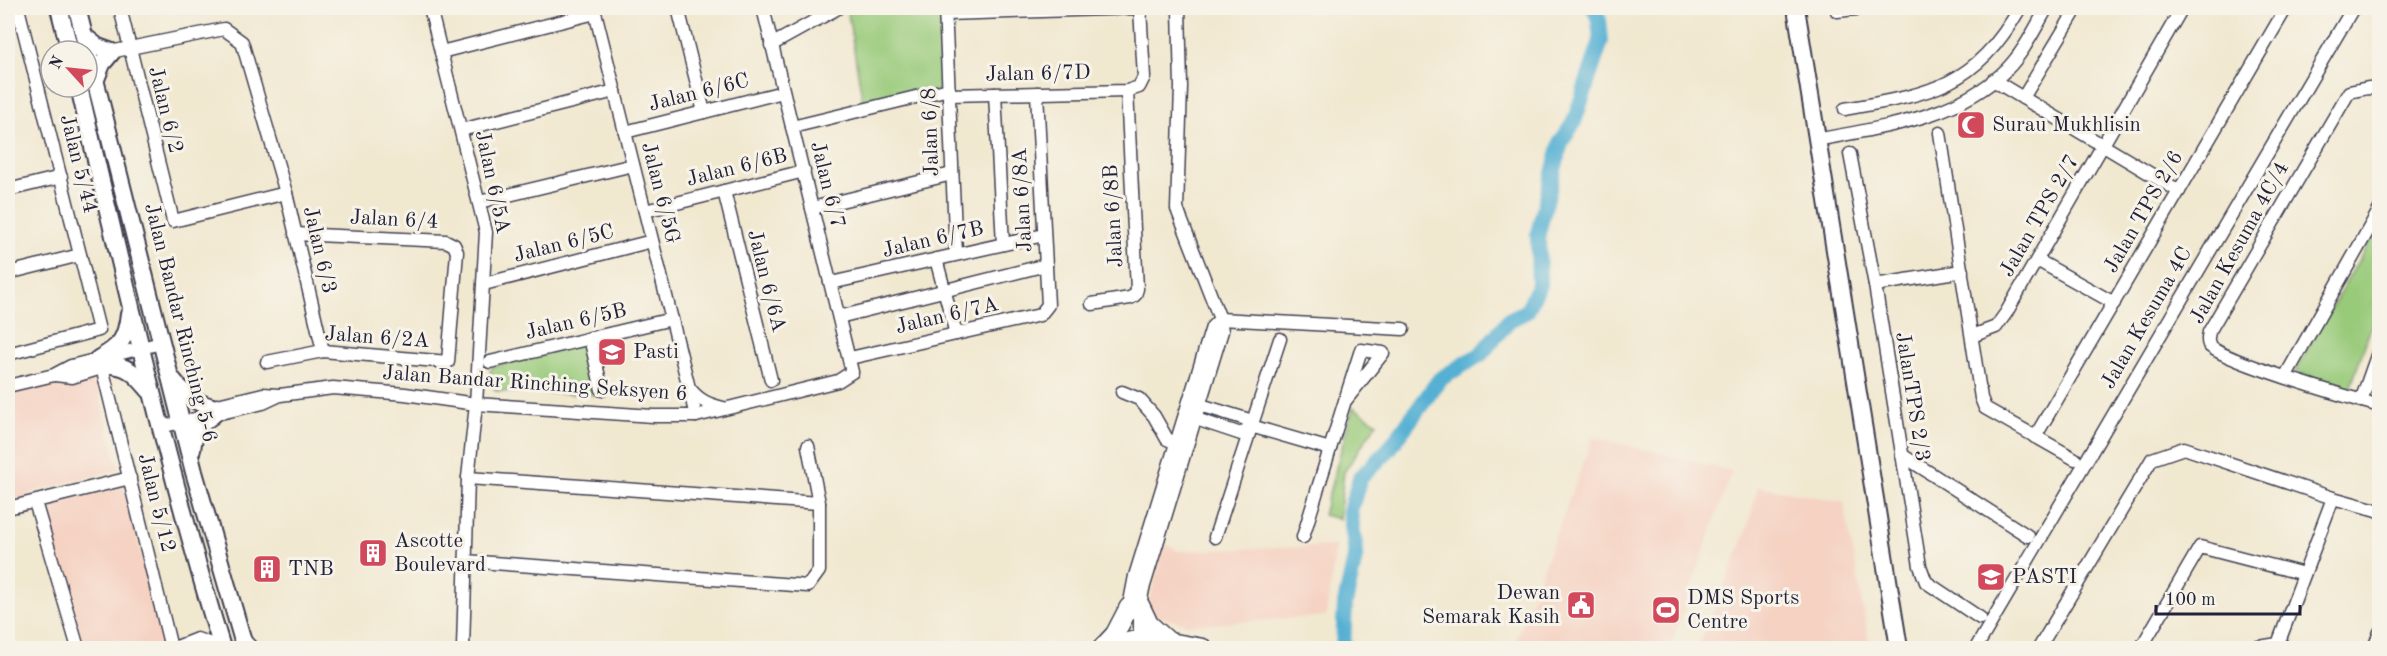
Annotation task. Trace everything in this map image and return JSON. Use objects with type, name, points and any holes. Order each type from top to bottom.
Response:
[{"type":"main road","points":[[1103,648],[1134,606],[1168,641]]},
{"type":"main road","points":[[1103,648],[1168,641],[1197,647]]},
{"type":"main road","points":[[1138,645],[1197,647]]},
{"type":"street","points":[[59,8],[68,39]]},
{"type":"street","name":"Jalan Bandar Rinching 5-6","points":[[77,8],[83,39]]},
{"type":"street","name":"Jalan 6/2","points":[[120,8],[172,221],[286,192]]},
{"type":"street","name":"Jalan 6/5A","points":[[430,8],[486,232],[476,404],[468,478],[464,594]]},
{"type":"street","points":[[678,8],[704,112]]},
{"type":"street","name":"Jalan 6/7","points":[[763,8],[852,372]]},
{"type":"street","points":[[771,45],[838,8]]},
{"type":"street","points":[[946,11],[1140,8],[1144,77],[1139,87],[1127,91]]},
{"type":"street","points":[[1179,8],[1177,209],[1220,319]]},
{"type":"street","points":[[1796,8],[1899,648]]},
{"type":"street","points":[[1837,10],[1866,8]]},
{"type":"street","points":[[1845,110],[1913,97],[1941,87],[1971,67],[1993,48],[2020,8]]},
{"type":"street","points":[[1816,140],[1933,115],[1993,80],[2007,69],[2020,53],[2047,8]]},
{"type":"street","points":[[2023,98],[2077,8]]},
{"type":"street","name":"Jalan TPS 2/7","points":[[1972,336],[1996,327],[2182,8]]},
{"type":"street","name":"Jalan TPS 2/6","points":[[2035,437],[2286,8]]},
{"type":"street","name":"Jalan Kesuma 4C","points":[[1977,648],[2353,8]]},
{"type":"street","name":"Jalan 5/44","points":[[8,354],[99,330],[61,177],[15,9]]},
{"type":"street","points":[[441,52],[594,10]]},
{"type":"street","name":"Jalan 6/5G","points":[[594,10],[696,416]]},
{"type":"street","name":"Jalan 6/8","points":[[946,11],[956,254]]},
{"type":"street","name":"Jalan 6/3","points":[[112,52],[224,29],[242,42],[286,192],[323,351]]},
{"type":"street","points":[[99,47],[112,52],[99,72]]},
{"type":"street","points":[[1993,80],[2179,191]]},
{"type":"street","name":"Jalan Kesuma 4C/4","points":[[2379,89],[2368,88],[2349,92],[2207,339],[2210,346],[2217,352],[2285,377],[2379,406]]},
{"type":"street","name":"Jalan Bandar Rinching 5-6","points":[[99,91],[191,461],[245,647]]},
{"type":"street","points":[[461,130],[615,91]]},
{"type":"street","name":"Jalan 6/7D","points":[[792,127],[949,92],[995,94],[1127,91]]},
{"type":"street","name":"Jalan 6/8B","points":[[1092,304],[1130,298],[1135,295],[1137,288],[1127,91]]},
{"type":"street","name":"Jalan 6/6C","points":[[625,132],[783,92]]},
{"type":"street","name":"Jalan 6/8A","points":[[1037,93],[1048,305]]},
{"type":"street","points":[[995,94],[1003,244]]},
{"type":"street","name":"Jalan Bandar Rinching 5-6","points":[[82,99],[151,393],[188,534],[222,648]]},
{"type":"street","points":[[1940,133],[1981,398],[1985,408],[2074,459]]},
{"type":"street","name":"JalanTPS 2/3","points":[[1850,154],[1875,285],[1920,566],[1926,582],[1980,618]]},
{"type":"street","points":[[479,202],[633,165]]},
{"type":"street","name":"Jalan 6/6B","points":[[645,211],[804,171]]},
{"type":"street","points":[[812,208],[952,174]]},
{"type":"street","points":[[8,190],[61,177]]},
{"type":"street","name":"Jalan 6/6A","points":[[724,191],[771,380]]},
{"type":"street","points":[[2285,377],[2379,209]]},
{"type":"street","name":"Jalan 6/4","points":[[295,234],[446,242],[454,245],[457,252],[448,362]]},
{"type":"street","name":"Jalan 6/7B","points":[[831,283],[1044,235]]},
{"type":"street","name":"Jalan 6/5C","points":[[484,284],[652,241]]},
{"type":"street","points":[[8,273],[80,255]]},
{"type":"street","points":[[936,259],[956,334]]},
{"type":"street","points":[[2037,260],[2114,303]]},
{"type":"street","points":[[839,317],[1046,265]]},
{"type":"street","points":[[1875,285],[1962,271]]},
{"type":"street","points":[[103,364],[124,339],[130,303]]},
{"type":"street","name":"Jalan 6/7A","points":[[850,358],[1040,315],[1048,305]]},
{"type":"street","name":"Jalan 6/5B","points":[[490,362],[672,319]]},
{"type":"street","points":[[1134,606],[1195,403],[1212,327],[1220,319],[1403,329]]},
{"type":"street","points":[[590,338],[602,390]]},
{"type":"street","points":[[1215,537],[1280,339]]},
{"type":"street","points":[[103,364],[162,346]]},
{"type":"street","points":[[2361,401],[2379,347]]},
{"type":"street","name":"Jalan 6/2A","points":[[267,362],[323,351],[448,362]]},
{"type":"street","points":[[8,386],[54,375],[71,366],[103,364],[120,365],[129,369],[151,393]]},
{"type":"street","name":"Jalan 5/12","points":[[103,364],[173,648]]},
{"type":"street","name":"Jalan Bandar Rinching Seksyen 6","points":[[159,423],[212,411],[263,394],[280,395],[333,388],[405,394],[476,404],[696,416],[838,381],[852,372]]},
{"type":"street","points":[[169,375],[184,394],[212,411],[195,431],[191,461]]},
{"type":"street","points":[[451,401],[463,398],[472,391],[477,382]]},
{"type":"street","points":[[477,382],[483,393],[510,406]]},
{"type":"street","points":[[689,388],[698,399],[708,405],[726,409]]},
{"type":"street","points":[[663,416],[678,409],[686,401],[689,388]]},
{"type":"street","points":[[1122,392],[1139,399],[1154,416],[1167,439],[1176,443]]},
{"type":"street","points":[[1303,537],[1345,401]]},
{"type":"street","points":[[1195,403],[1246,419],[1251,426],[1330,449]]},
{"type":"street","points":[[1190,417],[1241,434],[1251,426]]},
{"type":"street","points":[[1138,645],[1134,606],[1135,576],[1176,443],[1190,417]]},
{"type":"street","points":[[465,561],[808,586],[819,571],[819,503],[808,446]]},
{"type":"street","points":[[2039,648],[2152,459],[2184,448],[2379,512]]},
{"type":"street","points":[[1902,455],[2028,536]]},
{"type":"street","points":[[8,508],[130,478]]},
{"type":"street","points":[[468,478],[819,503]]},
{"type":"street","points":[[2253,648],[2278,644],[2333,498]]},
{"type":"street","points":[[35,502],[78,648]]},
{"type":"street","points":[[2141,648],[2200,547],[2304,574]]},
{"type":"street","points":[[454,648],[464,594]]},
{"type":"street","points":[[464,594],[464,648]]},
{"type":"street","points":[[2374,648],[2379,632]]},
{"type":"street","points":[[173,648],[196,639],[222,648]]},
{"type":"shaded area","points":[[93,372],[119,469],[30,493],[26,514],[8,520],[8,394]]},
{"type":"shaded area","points":[[1593,437],[1732,471],[1670,648],[1513,648]]},
{"type":"shaded area","points":[[124,486],[164,648],[84,648],[44,506]]},
{"type":"shaded area","points":[[1758,486],[1844,502],[1870,648],[1698,648],[1746,533]]},
{"type":"shaded area","points":[[1165,544],[1179,551],[1336,546],[1326,616],[1191,625],[1146,613]]},
{"type":"green space","points":[[847,8],[944,8],[948,88],[864,109]]},
{"type":"green space","points":[[2379,225],[2379,303],[2349,392],[2295,371]]},
{"type":"green space","points":[[589,342],[601,395],[496,391],[488,378],[492,367]]},
{"type":"green space","points":[[1353,407],[1377,423],[1344,472],[1339,519],[1323,515]]},
{"type":"waterway","points":[[1343,648],[1345,604],[1356,553],[1350,511],[1360,478],[1389,449],[1440,379],[1481,354],[1509,320],[1527,311],[1539,285],[1538,233],[1561,142],[1574,122],[1601,41],[1599,20],[1594,8]]},
{"type":"place","name":"Surau Mukhlisin","points":[[1971,125]]},
{"type":"place","name":"Pasti","points":[[612,352]]},
{"type":"place","name":"Ascotte Boulevard","points":[[373,553]]},
{"type":"place","name":"TNB","points":[[267,569]]},
{"type":"place","name":"PASTI","points":[[1991,577]]},
{"type":"place","name":"Dewan Semarak Kasih","points":[[1581,605]]},
{"type":"place","name":"DMS Sports Centre","points":[[1666,610]]}]
